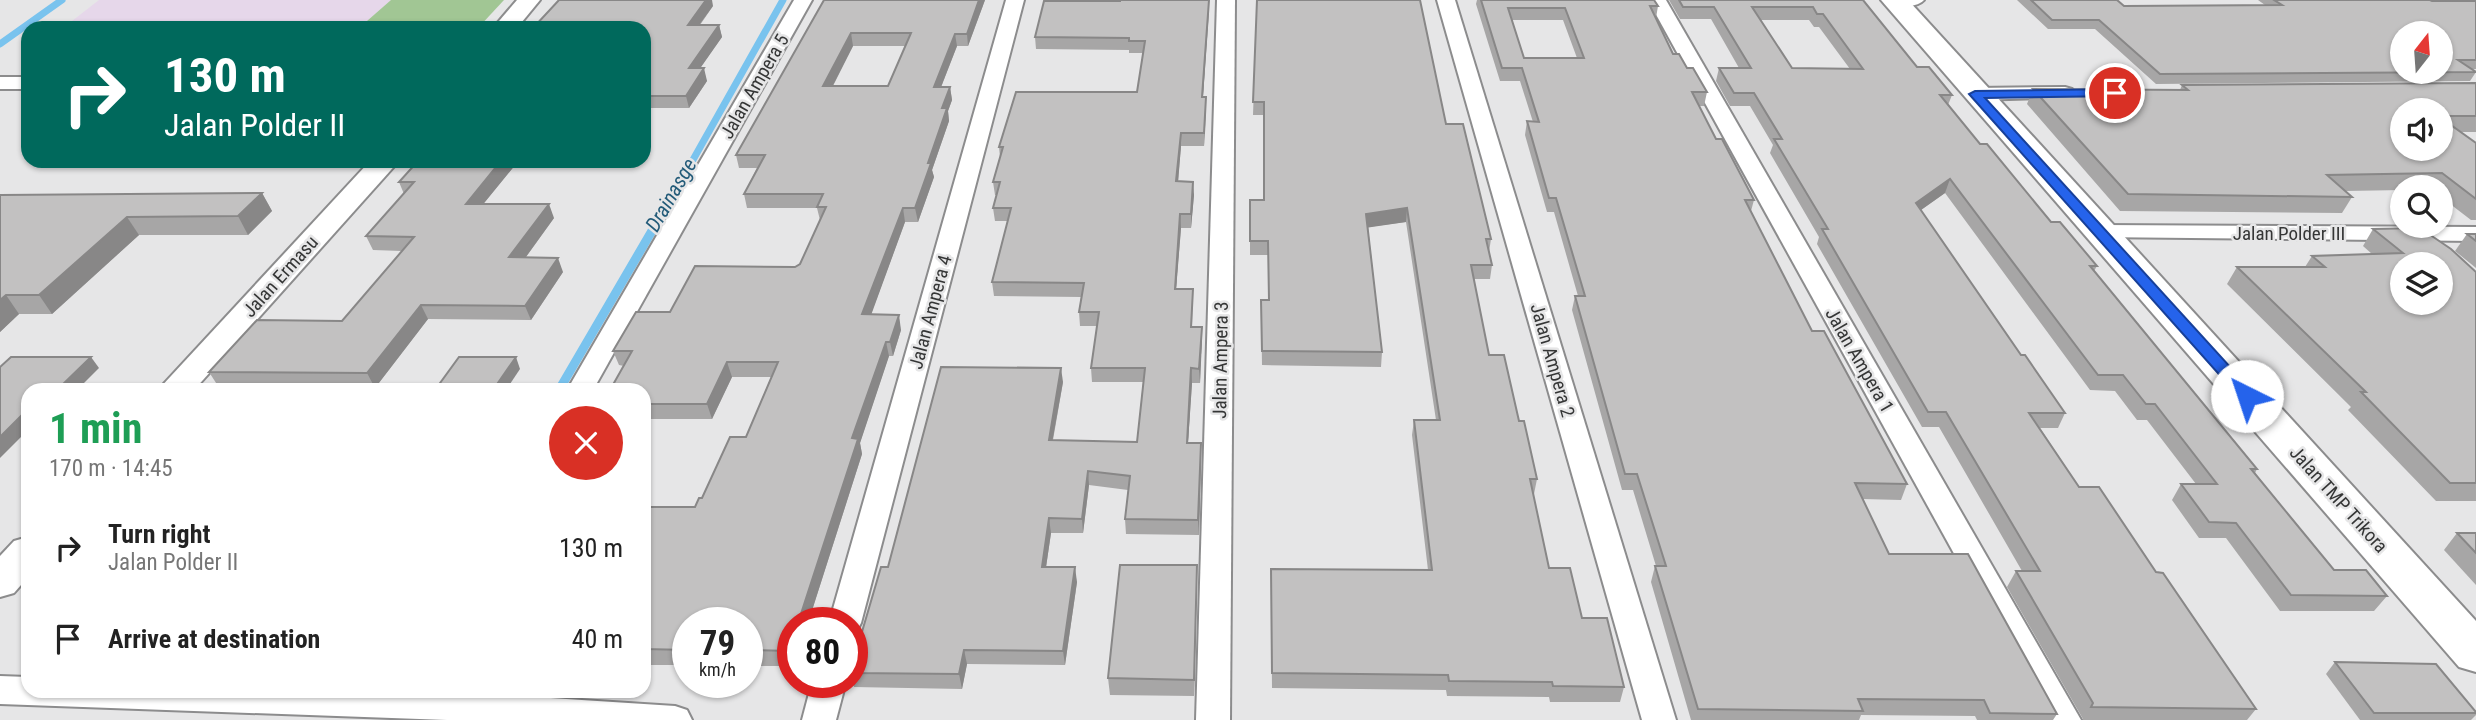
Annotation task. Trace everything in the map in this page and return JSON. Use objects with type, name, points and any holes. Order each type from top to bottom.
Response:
[{"type":"highway","name":"Jalan TMP Trikora","points":[[1894,0],[2476,653]]},
{"type":"street","points":[[511,21],[529,0]]},
{"type":"street","name":"Jalan Ampera 5","points":[[584,383],[803,0]]},
{"type":"street","name":"Jalan Ampera 4","points":[[849,607],[1015,0]]},
{"type":"street","name":"Jalan Ampera 3","points":[[1213,720],[1226,0]]},
{"type":"street","name":"Jalan Ampera 2","points":[[1447,0],[1659,720]]},
{"type":"street","name":"Jalan Ampera 1","points":[[1657,0],[2064,720]]},
{"type":"street","points":[[1894,0],[1915,0]]},
{"type":"street","points":[[0,83],[21,83]]},
{"type":"street","points":[[1975,94],[2087,93]]},
{"type":"street","name":"Jalan Ermasu","points":[[181,383],[379,168]]},
{"type":"street","name":"Jalan Polder III","points":[[2102,232],[2390,233]]},
{"type":"street","name":"Jalan Polder III","points":[[2453,234],[2476,234]]},
{"type":"street","points":[[2421,238],[2439,252]]},
{"type":"street","points":[[0,582],[21,559]]},
{"type":"street","points":[[0,690],[21,691]]},
{"type":"street","points":[[228,698],[417,705],[675,720]]},
{"type":"street","points":[[819,720],[825,698]]},
{"type":"shaded area","points":[[99,0],[391,0],[367,21],[72,21]]},
{"type":"green space","points":[[391,0],[504,0],[484,21],[367,21]]},
{"type":"building","points":[[559,0],[706,0],[688,25],[719,25],[689,68],[704,68],[686,96],[651,96],[651,21],[540,21]]},
{"type":"building","points":[[824,0],[979,0],[967,34],[955,34],[934,87],[950,87],[942,108],[947,108],[915,208],[903,208],[862,314],[899,315],[890,342],[886,342],[852,438],[858,439],[803,607],[777,607],[777,651],[763,650],[763,607],[672,607],[672,650],[651,649],[651,507],[695,507],[699,498],[702,498],[730,437],[746,437],[778,362],[727,362],[707,404],[651,404],[651,383],[614,383],[632,351],[613,351],[636,312],[670,312],[695,266],[795,267],[800,264],[826,207],[817,207],[823,194],[744,194],[765,155],[736,155]],"holes":[[[851,33],[911,33],[888,86],[823,86]]]},
{"type":"building","points":[[1209,0],[1202,97],[1206,97],[1204,133],[1181,133],[1176,181],[1193,182],[1191,214],[1180,214],[1175,289],[1193,289],[1191,327],[1202,327],[1199,369],[1191,368],[1187,443],[1201,443],[1198,520],[1125,519],[1130,476],[1088,471],[1082,519],[1049,518],[1042,567],[1075,567],[1063,651],[964,650],[959,674],[868,673],[868,611],[881,567],[888,567],[941,367],[1061,368],[1049,440],[1137,442],[1145,368],[1091,368],[1099,312],[1079,312],[1084,283],[992,282],[1011,208],[993,208],[1000,182],[993,182],[1003,147],[999,147],[1016,92],[1137,92],[1145,41],[1129,41],[1129,38],[1035,37],[1044,1]]},
{"type":"building","points":[[1257,0],[1420,0],[1446,124],[1463,124],[1491,239],[1486,239],[1492,265],[1471,265],[1489,355],[1504,355],[1519,421],[1524,421],[1537,479],[1530,479],[1549,568],[1570,568],[1582,618],[1607,618],[1624,687],[1553,686],[1552,682],[1449,681],[1448,675],[1272,673],[1271,569],[1432,570],[1414,420],[1440,420],[1407,208],[1366,214],[1382,352],[1262,351],[1261,300],[1269,300],[1268,241],[1250,241],[1250,200],[1264,200],[1264,102],[1253,102]]},
{"type":"building","points":[[1481,0],[1654,0],[1658,6],[1650,6],[1673,54],[1679,54],[1687,68],[1693,68],[1707,92],[1692,92],[1716,139],[1722,139],[1754,200],[1745,200],[1812,331],[1824,331],[1907,484],[1855,483],[1889,554],[1968,554],[2057,714],[1990,713],[1984,700],[1858,699],[1863,711],[1698,709],[1655,566],[1666,566],[1637,474],[1625,474],[1575,296],[1585,296],[1556,198],[1549,198],[1527,121],[1539,122],[1522,68],[1502,68]],"holes":[[[1508,8],[1565,8],[1584,58],[1524,58]]]},
{"type":"building","points":[[1679,0],[1863,0],[1917,67],[1929,67],[1952,95],[1940,95],[1980,144],[1987,144],[2051,222],[2060,222],[2097,266],[2090,266],[2257,469],[2251,469],[2334,570],[2366,570],[2387,596],[2291,595],[2236,523],[2209,522],[2181,484],[2217,484],[2155,404],[2146,404],[2123,375],[2098,375],[1950,179],[1916,203],[2021,355],[2025,355],[2065,413],[2029,413],[2079,487],[2099,487],[2156,572],[2163,573],[2256,709],[2091,707],[2093,703],[2016,571],[2040,571],[1946,412],[1928,412],[1822,229],[1828,229],[1774,139],[1782,139],[1754,93],[1734,93],[1719,68],[1751,68],[1714,7],[1683,7]],"holes":[[[1752,7],[1813,7],[1817,14],[1823,14],[1863,69],[1792,68]]]},
{"type":"building","points":[[2031,0],[2117,0],[2124,6],[2282,5],[2274,0],[2476,1],[2476,60],[2458,60],[2476,72],[2454,72],[2454,21],[2390,21],[2390,73],[2160,74],[2099,20],[2052,20]]},
{"type":"building","points":[[2476,83],[2476,116],[2453,116],[2453,98],[2390,98],[2390,161],[2453,161],[2453,127],[2476,143],[2476,199],[2453,181],[2453,175],[2442,173],[2327,175],[2352,197],[2128,194],[2033,89],[2188,90],[2182,85]]},
{"type":"building","points":[[412,168],[495,168],[466,204],[549,204],[509,257],[558,258],[525,306],[421,305],[367,373],[209,372],[257,320],[342,321],[414,237],[366,236],[414,182],[399,182]]},
{"type":"building","points":[[262,193],[238,216],[127,217],[39,295],[6,295],[0,300],[0,195]]},
{"type":"building","points":[[2373,229],[2390,229],[2390,238],[2435,238],[2451,249],[2476,272],[2476,483],[2450,483],[2361,392],[2366,392],[2237,267],[2325,267],[2312,256],[2390,253],[2390,315],[2453,315],[2453,252],[2402,252]]},
{"type":"building","points":[[2467,234],[2476,234],[2476,241]]},
{"type":"building","points":[[11,357],[91,357],[64,383],[21,383],[21,416],[0,437],[0,367]]},
{"type":"building","points":[[459,357],[516,357],[498,383],[440,383]]},
{"type":"building","points":[[2457,533],[2476,533],[2476,553]]},
{"type":"building","points":[[1120,565],[1197,565],[1194,680],[1108,678]]},
{"type":"building","points":[[2335,662],[2436,664],[2476,713],[2374,713]]},
{"type":"waterway","points":[[32,21],[62,0]]},
{"type":"waterway","name":"Drainasge","points":[[676,190],[783,0]]},
{"type":"waterway","points":[[0,44],[21,29]]},
{"type":"waterway","name":"Drainasge","points":[[563,383],[677,188]]},
{"type":"route","points":[[2115,93],[1975,94],[2247,396]]}]
